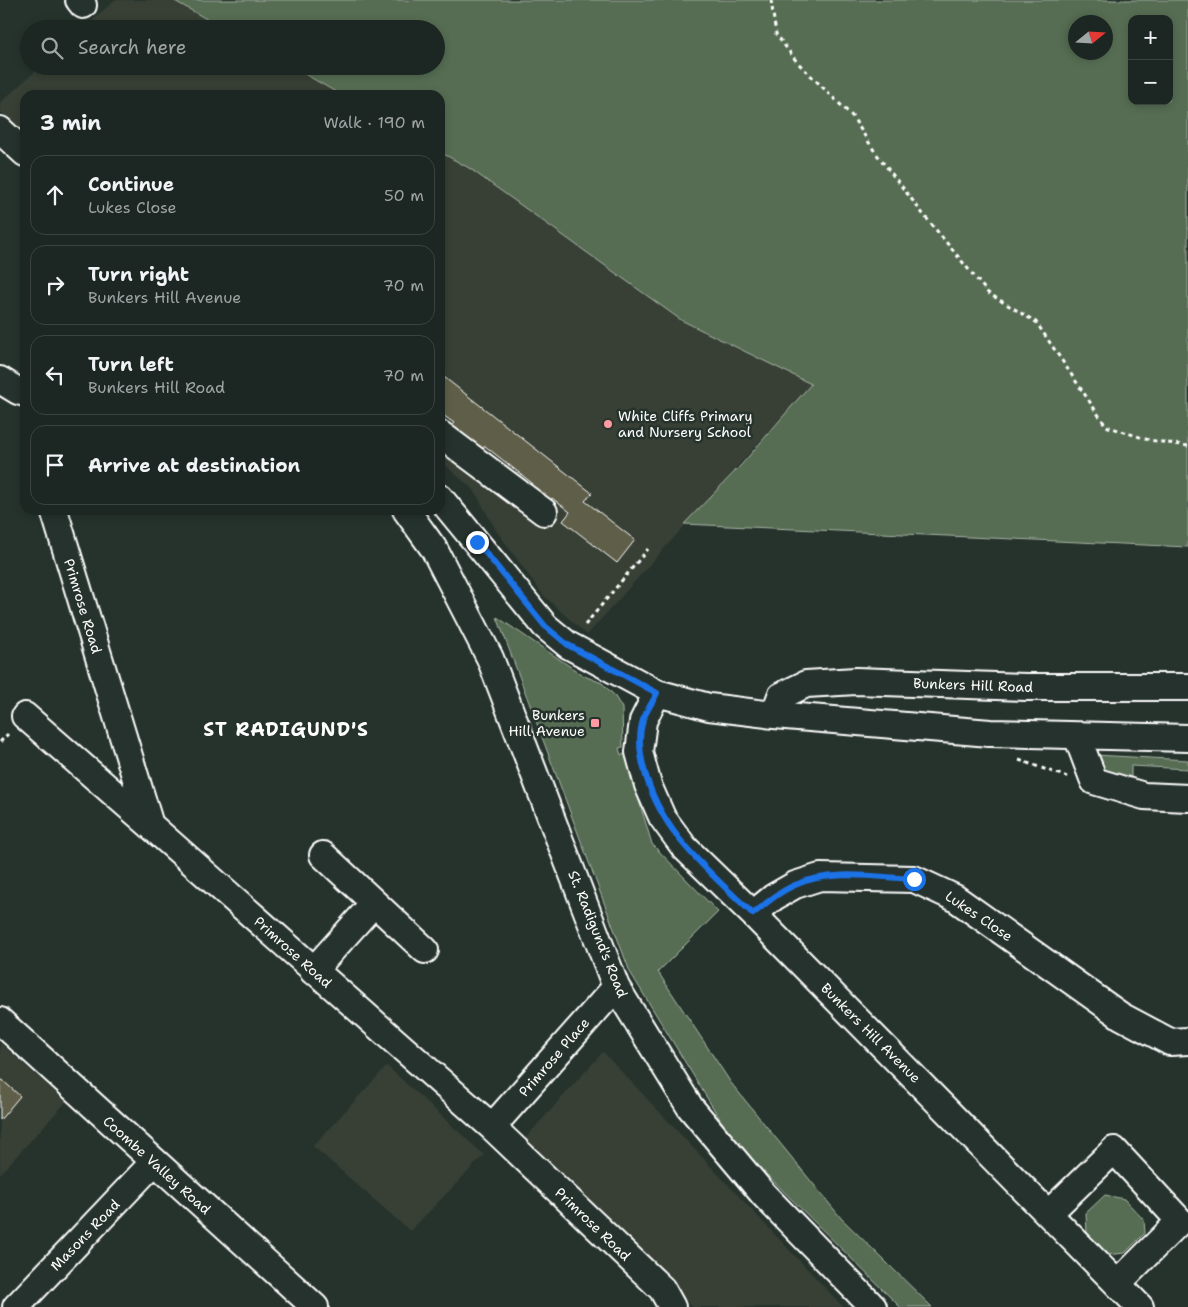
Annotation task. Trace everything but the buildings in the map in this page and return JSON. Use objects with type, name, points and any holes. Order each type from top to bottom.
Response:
[{"type":"street","points":[[0,130],[20,148]]},
{"type":"street","points":[[445,438],[544,512]]},
{"type":"street","points":[[445,504],[545,626],[568,645],[657,693],[709,707],[774,715],[990,733],[1188,738]]},
{"type":"street","name":"Primrose Road","points":[[56,515],[150,825],[492,1127],[662,1290],[672,1307]]},
{"type":"street","name":"St. Radigund's Road","points":[[410,515],[434,549],[490,658],[616,987],[690,1107],[764,1195],[873,1307]]},
{"type":"street","name":"Bunkers Hill Road","points":[[774,715],[781,696],[806,684],[856,681],[1027,687],[1188,687]]},
{"type":"street","name":"Bunkers Hill Avenue","points":[[657,693],[643,721],[639,752],[648,785],[662,817],[684,847],[753,914],[1140,1307]]},
{"type":"street","points":[[24,716],[150,825]]},
{"type":"street","points":[[1077,736],[1094,781],[1144,796],[1188,798]]},
{"type":"street","points":[[323,855],[425,950]]},
{"type":"street","name":"Lukes Close","points":[[753,914],[774,897],[794,885],[820,877],[914,879],[955,898],[1121,1016],[1170,1042],[1188,1041]]},
{"type":"street","points":[[314,971],[374,903]]},
{"type":"street","name":"Primrose Place","points":[[492,1127],[616,987]]},
{"type":"street","name":"Coombe Valley Road","points":[[0,1021],[315,1307]]},
{"type":"street","points":[[1048,1213],[1114,1150],[1180,1221],[1118,1284]]},
{"type":"street","name":"Masons Road","points":[[16,1307],[154,1162]]},
{"type":"path","points":[[771,0],[776,34],[797,62],[852,116],[875,152],[988,293],[1036,322],[1106,426],[1149,440],[1188,446]]},
{"type":"path","points":[[568,645],[648,548]]},
{"type":"path","points":[[1014,759],[1082,782],[1094,781]]},
{"type":"shaded area","points":[[115,0],[173,0],[208,20],[93,20]]},
{"type":"shaded area","points":[[31,75],[307,75],[332,90],[20,90],[20,129],[0,111],[0,103]]},
{"type":"shaded area","name":"White Cliffs Primary and Nursery School","points":[[445,155],[469,168],[681,320],[811,384],[587,635],[543,595],[496,530],[474,490],[446,466]]},
{"type":"shaded area","points":[[0,1043],[66,1102],[0,1174]]},
{"type":"shaded area","points":[[603,1052],[843,1307],[693,1307],[521,1143]]},
{"type":"shaded area","points":[[387,1066],[484,1155],[410,1231],[313,1146]]},
{"type":"green space","points":[[173,0],[1188,0],[1188,547],[684,524],[742,464],[811,384],[681,320],[469,168],[445,155],[445,90],[332,90],[307,75],[445,75],[445,20],[208,20]]},
{"type":"green space","points":[[497,617],[584,676],[602,683],[614,695],[622,708],[623,747],[619,748],[621,755],[625,754],[652,844],[718,912],[658,972],[731,1083],[841,1218],[932,1307],[900,1307],[734,1142],[630,972]]},
{"type":"green space","points":[[1094,755],[1188,760],[1188,769],[1131,766],[1131,784],[1102,775]]},
{"type":"green space","points":[[1105,1195],[1124,1199],[1144,1220],[1145,1233],[1125,1253],[1106,1255],[1087,1233],[1086,1213]]},
{"type":"place","name":"White Cliffs Primary and Nursery School","points":[[608,424]]},
{"type":"place","name":"Bunkers Hill Avenue","points":[[595,723]]},
{"type":"district","name":"ST RADIGUND'S","points":[[286,729]]},
{"type":"route","points":[[477,542],[545,626],[568,645],[657,693],[643,721],[639,752],[648,785],[662,817],[684,847],[753,914],[774,897],[794,885],[820,877],[850,876],[914,879]]}]
